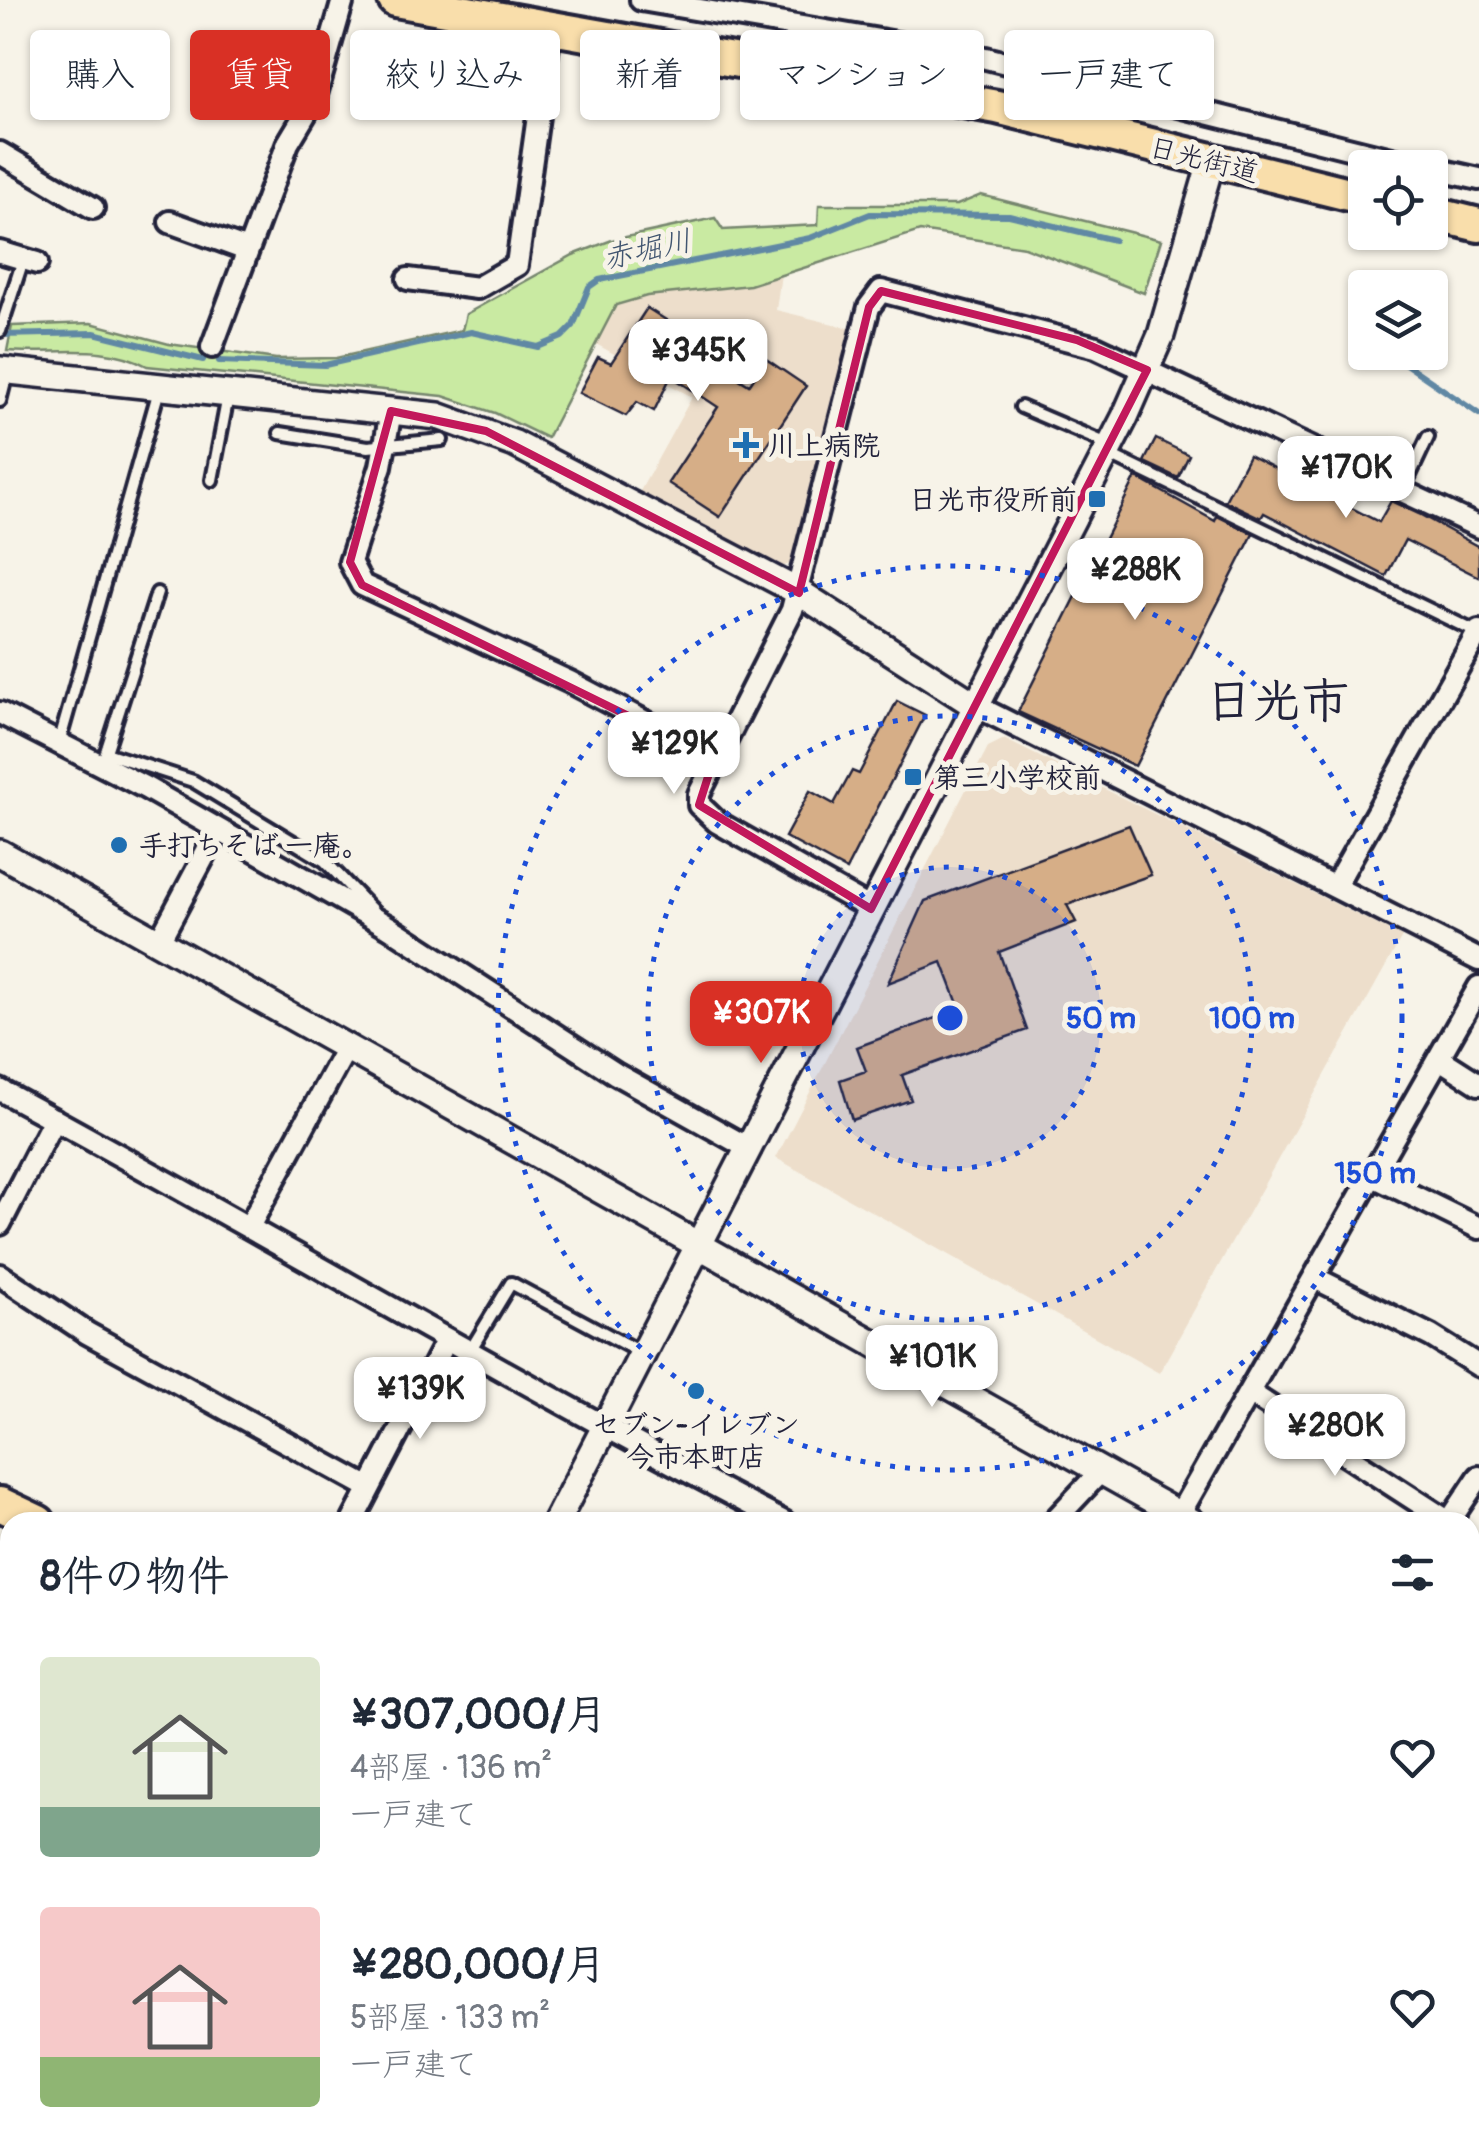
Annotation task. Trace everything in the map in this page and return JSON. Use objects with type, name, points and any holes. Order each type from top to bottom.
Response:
[{"type":"highway","name":"日光街道","points":[[395,0],[545,30]]},
{"type":"highway","name":"日光街道","points":[[560,33],[960,100],[1348,194]]},
{"type":"highway","points":[[1448,217],[1479,225]]},
{"type":"street","points":[[212,347],[288,143],[315,98],[343,0]]},
{"type":"street","points":[[641,0],[986,58],[1357,150]]},
{"type":"street","points":[[408,279],[476,288],[517,265],[537,120]]},
{"type":"street","points":[[0,154],[93,208]]},
{"type":"street","points":[[561,1512],[978,708],[1147,370],[1210,162]]},
{"type":"street","points":[[1448,172],[1479,179]]},
{"type":"street","points":[[170,222],[248,250]]},
{"type":"street","points":[[0,252],[30,261]]},
{"type":"street","points":[[871,909],[717,822],[699,805],[698,794],[797,592],[870,307],[881,291],[1077,340],[1479,527]]},
{"type":"street","points":[[4,370],[438,416],[486,430],[797,592],[978,708],[1479,960]]},
{"type":"street","points":[[391,411],[350,562],[362,585],[570,682],[714,758]]},
{"type":"street","points":[[1335,886],[1479,632]]},
{"type":"street","points":[[0,713],[59,743],[104,759],[218,830],[389,927],[616,1074],[750,1149]]},
{"type":"street","points":[[158,943],[218,830]]},
{"type":"street","points":[[0,854],[1173,1512]]},
{"type":"street","points":[[1190,1512],[1250,1392],[1479,987]]},
{"type":"street","points":[[250,1225],[346,1048]]},
{"type":"street","points":[[1440,1059],[1479,1084]]},
{"type":"street","points":[[0,1090],[250,1225],[468,1354],[765,1512]]},
{"type":"street","points":[[0,1224],[54,1119]]},
{"type":"street","points":[[1375,1176],[1479,1228]]},
{"type":"street","points":[[0,1274],[87,1333],[368,1487]]},
{"type":"street","points":[[1315,1278],[1464,1353],[1479,1366]]},
{"type":"street","points":[[357,1512],[446,1341]]},
{"type":"street","points":[[1250,1392],[1434,1512]]},
{"type":"street","points":[[1062,1512],[1099,1473]]},
{"type":"street","points":[[1456,1512],[1479,1478]]},
{"type":"lane","points":[[0,331],[30,261]]},
{"type":"lane","points":[[0,402],[4,370]]},
{"type":"lane","points":[[59,743],[159,389]]},
{"type":"lane","points":[[212,480],[229,395]]},
{"type":"lane","points":[[1021,407],[1479,632]]},
{"type":"lane","points":[[280,434],[384,447],[442,440]]},
{"type":"lane","points":[[1403,491],[1428,437]]},
{"type":"lane","points":[[158,593],[104,759],[193,781],[325,861],[389,927]]},
{"type":"lane","points":[[468,1354],[511,1283],[644,1355]]},
{"type":"highlighted area","points":[[881,291],[1077,340],[1147,370],[871,909],[699,805],[714,758],[362,585],[350,562],[391,411],[486,431],[799,593],[869,307]]},
{"type":"shaded area","name":"川上病院","points":[[781,274],[776,310],[854,329],[799,560],[782,567],[639,493],[692,397],[596,344],[615,305],[647,296],[750,285]]},
{"type":"shaded area","points":[[1004,739],[1402,937],[1159,1373],[776,1158],[988,747]]},
{"type":"green space","points":[[981,195],[1161,240],[1144,293],[1024,247],[920,231],[750,285],[647,296],[616,305],[547,438],[495,413],[443,396],[147,366],[97,352],[7,351],[12,326],[91,323],[169,344],[276,359],[336,358],[462,330],[466,314],[573,255],[612,240],[715,218],[723,230],[818,225],[819,205],[957,205]]},
{"type":"building","points":[[647,308],[723,356],[717,365],[749,385],[766,359],[806,386],[720,517],[668,483],[718,407],[671,376],[654,411],[637,402],[626,416],[579,393],[598,357],[611,363]]},
{"type":"building","points":[[1156,439],[1189,455],[1178,478],[1144,462]]},
{"type":"building","points":[[1249,455],[1379,522],[1391,501],[1419,514],[1479,547],[1479,577],[1405,540],[1386,576],[1264,513],[1261,518],[1225,501]]},
{"type":"building","points":[[1136,477],[1215,521],[1217,516],[1253,534],[1135,766],[1018,712]]},
{"type":"building","points":[[897,701],[925,715],[846,870],[785,837],[810,791],[834,804],[852,771],[859,774]]},
{"type":"building","points":[[1129,825],[1151,875],[1067,905],[1076,922],[999,952],[1027,1030],[902,1075],[911,1100],[852,1120],[840,1080],[866,1071],[857,1047],[960,1009],[942,962],[888,983],[925,901]]},
{"type":"waterway","name":"赤堀川","points":[[219,361],[325,365],[471,332],[538,347],[562,337],[573,326],[589,287],[599,280],[810,238],[870,214],[1009,215],[1114,240]]},
{"type":"waterway","name":"赤堀川","points":[[0,335],[94,333],[203,360]]},
{"type":"waterway","name":"赤堀川","points":[[1415,370],[1479,414]]},
{"type":"place","name":"川上病院","points":[[746,445]]},
{"type":"place","name":"日光市役所前","points":[[1097,499]]},
{"type":"place","name":"第三小学校前","points":[[913,777]]},
{"type":"place","name":"手打ちそば 一庵。","points":[[119,845]]},
{"type":"place","name":"セブン-イレブン 今市本町店","points":[[696,1391]]},
{"type":"district","name":"日光市","points":[[1277,700]]}]
